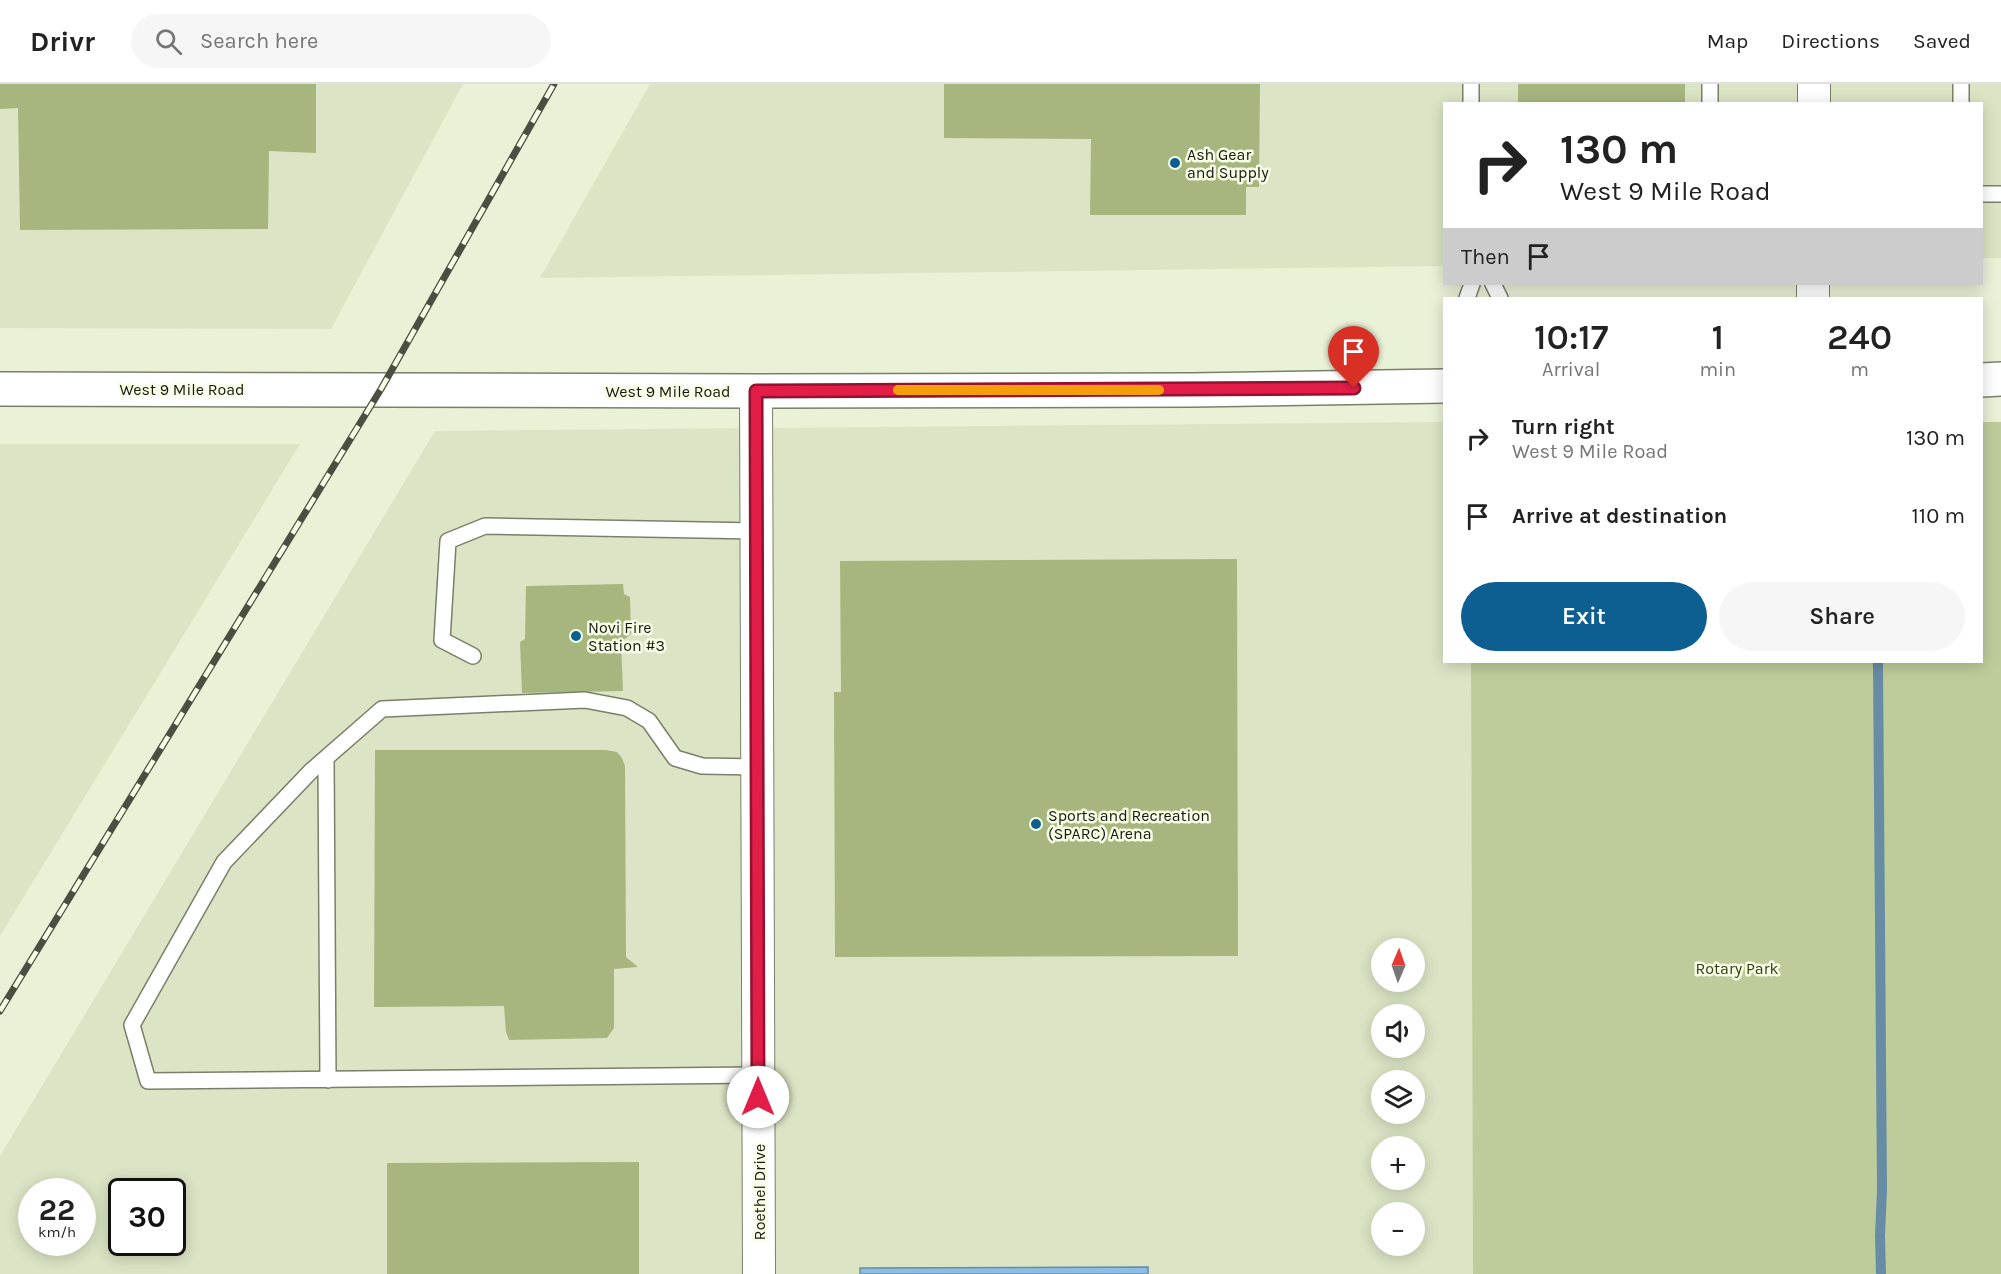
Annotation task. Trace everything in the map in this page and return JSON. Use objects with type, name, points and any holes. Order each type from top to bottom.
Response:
[{"type":"street","points":[[1814,84],[1814,102]]},
{"type":"street","points":[[1983,380],[2001,379]]},
{"type":"street","name":"West 9 Mile Road","points":[[0,388],[756,391],[1192,390],[1443,386]]},
{"type":"street","name":"Roethel Drive","points":[[756,391],[759,1274]]},
{"type":"lane","points":[[1470,102],[1471,84]]},
{"type":"lane","points":[[1710,84],[1710,102]]},
{"type":"lane","points":[[1961,84],[1961,102]]},
{"type":"lane","points":[[1983,194],[2001,194]]},
{"type":"lane","points":[[473,656],[442,640],[448,541],[485,526],[757,531]]},
{"type":"lane","points":[[757,767],[702,766],[675,758],[649,721],[627,708],[585,700],[382,709],[311,771],[224,862],[132,1025],[148,1082],[758,1075]]},
{"type":"lane","points":[[326,758],[328,1080]]},
{"type":"shaded area","points":[[0,84],[463,84],[331,329],[0,328]]},
{"type":"shaded area","points":[[650,84],[2001,84],[2001,258],[1983,258],[1983,102],[1443,102],[1443,266],[540,278]]},
{"type":"shaded area","points":[[1443,422],[1443,663],[1471,663],[1473,1274],[0,1274],[0,1156],[435,431]]},
{"type":"shaded area","points":[[0,444],[300,444],[0,936]]},
{"type":"green space","name":"Rotary Park","points":[[1983,422],[2001,422],[2001,1274],[1473,1274],[1471,663],[1983,663]]},
{"type":"water","points":[[1148,1267],[1148,1274],[860,1274],[860,1268]]},
{"type":"building","points":[[0,84],[316,84],[316,153],[269,151],[268,229],[20,230],[18,108],[0,109]]},
{"type":"building","name":"Ash Gear and Supply","points":[[944,84],[1260,84],[1259,187],[1246,187],[1246,215],[1090,215],[1091,139],[944,138]]},
{"type":"building","points":[[1518,84],[1685,84],[1685,102],[1518,102]]},
{"type":"building","name":"Sports and Recreation (SPARC) Arena","points":[[1237,559],[1238,956],[835,957],[834,692],[841,692],[840,561]]},
{"type":"building","name":"Novi Fire Station #3","points":[[623,584],[624,594],[630,597],[631,634],[621,642],[623,691],[522,693],[520,642],[525,639],[526,586]]},
{"type":"building","points":[[375,750],[606,750],[617,752],[622,758],[625,766],[626,957],[638,967],[614,969],[614,1028],[607,1038],[509,1040],[506,1032],[504,1006],[374,1007]]},
{"type":"building","points":[[639,1162],[639,1274],[387,1274],[387,1163]]},
{"type":"waterway","points":[[1878,663],[1881,1274]]},
{"type":"railway","points":[[0,1011],[381,389],[554,84]]},
{"type":"slow traffic","points":[[898,390],[1159,390]]},
{"type":"place","name":"Ash Gear and Supply","points":[[1175,163]]},
{"type":"place","name":"Novi Fire Station #3","points":[[576,636]]},
{"type":"place","name":"Sports and Recreation (SPARC) Arena","points":[[1036,824]]},
{"type":"route","points":[[758,1097],[756,391],[1354,388]]}]
